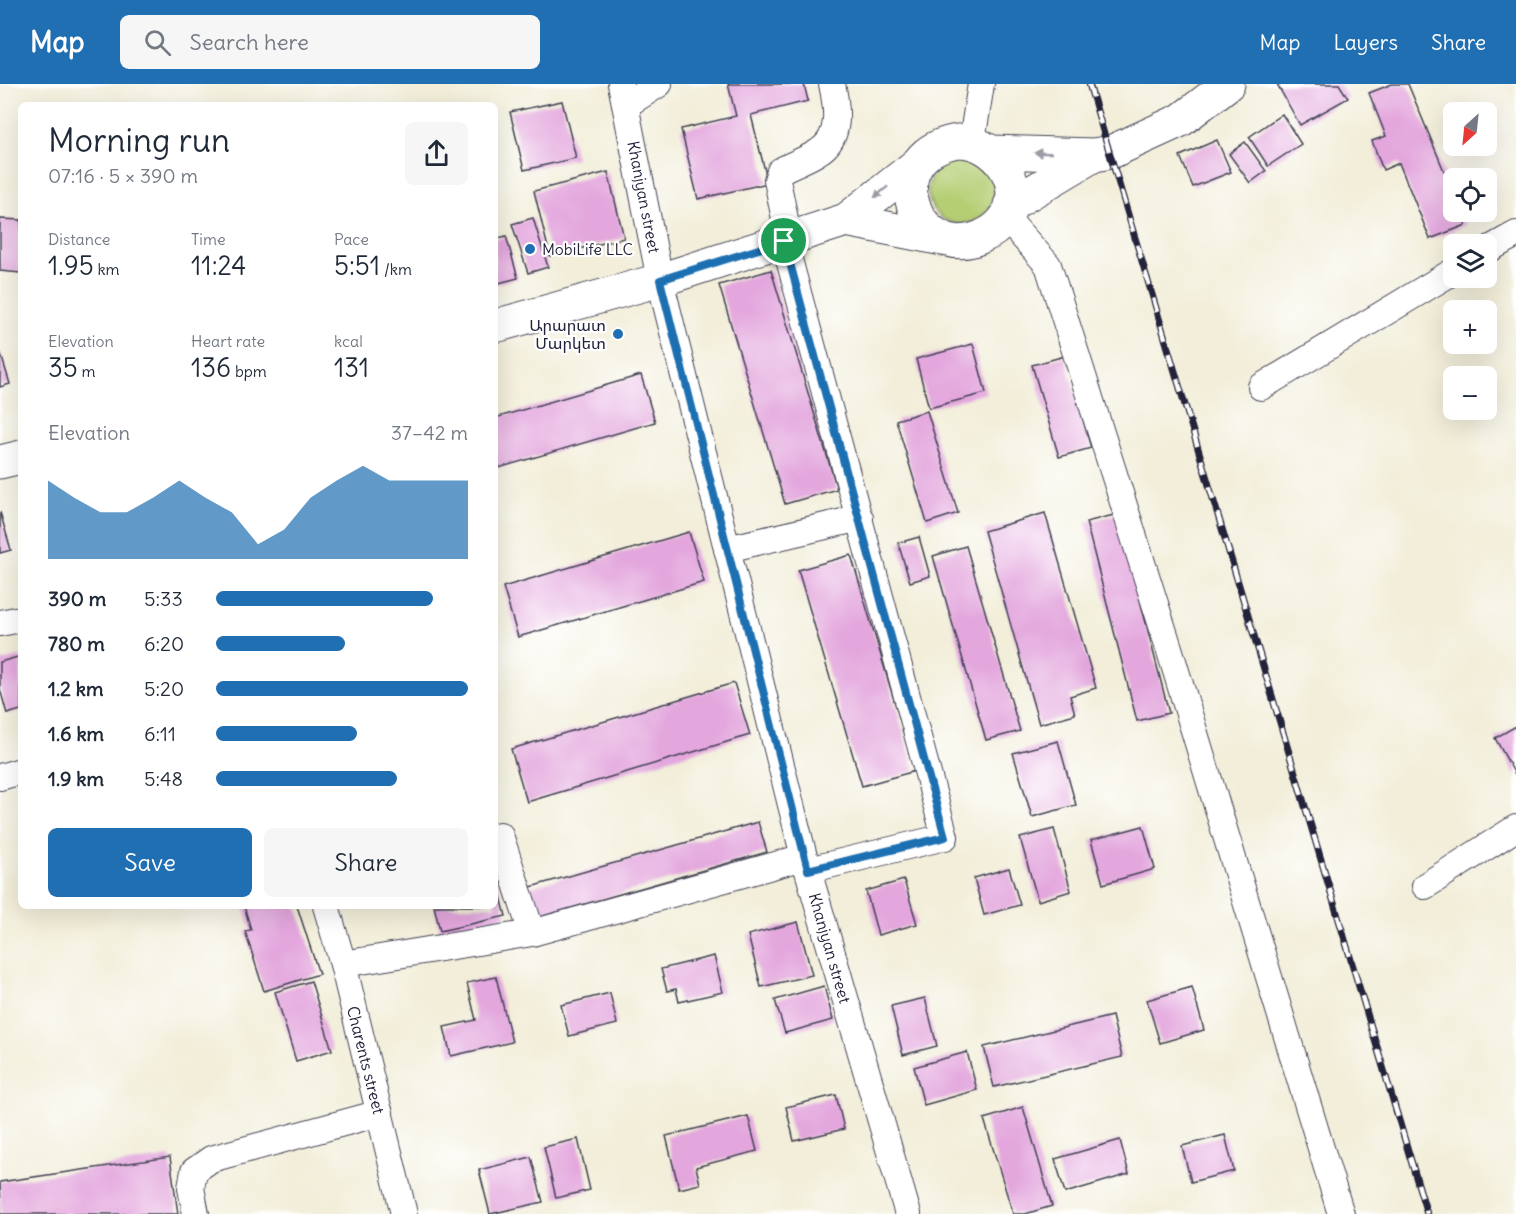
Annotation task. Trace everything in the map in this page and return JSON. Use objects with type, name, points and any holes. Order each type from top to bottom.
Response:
[{"type":"main road","points":[[498,325],[660,280],[846,220],[916,165],[926,153],[941,145],[957,141],[982,147],[1094,154],[1111,152],[1181,120],[1228,84]]},
{"type":"main road","points":[[982,147],[1004,164],[1012,184],[1008,211]]},
{"type":"main road","points":[[846,220],[954,241],[975,240],[997,228],[1008,211],[1094,154]]},
{"type":"main road","points":[[916,165],[911,185],[914,206],[924,225],[943,239]]},
{"type":"main road","points":[[0,462],[18,458]]},
{"type":"street","points":[[623,94],[659,84]]},
{"type":"street","points":[[343,964],[532,933],[806,863],[945,837],[786,240],[777,180],[780,171],[820,152],[827,143],[836,126],[837,106],[832,84]]},
{"type":"street","points":[[981,84],[982,147]]},
{"type":"street","name":"Khanjyan street","points":[[623,94],[660,280],[806,863],[908,1214]]},
{"type":"street","points":[[1008,211],[1048,266],[1169,648],[1341,1214]]},
{"type":"street","points":[[1497,245],[1516,234]]},
{"type":"street","points":[[1261,387],[1443,278]]},
{"type":"street","points":[[727,549],[860,518]]},
{"type":"street","points":[[0,623],[18,620]]},
{"type":"street","points":[[0,777],[18,772]]},
{"type":"street","points":[[1425,886],[1516,828]]},
{"type":"street","points":[[498,835],[500,835],[532,933]]},
{"type":"street","name":"Charents street","points":[[327,909],[343,964],[404,1214]]},
{"type":"street","points":[[196,1214],[191,1188],[194,1171],[211,1159],[380,1113]]},
{"type":"green space","points":[[954,158],[968,158],[980,163],[989,172],[994,191],[992,204],[985,215],[968,224],[954,224],[942,219],[933,210],[928,198],[928,184],[933,172],[942,163]]},
{"type":"building","points":[[728,84],[804,84],[808,101],[751,115],[768,183],[698,199],[681,129],[736,116]]},
{"type":"building","points":[[1277,84],[1339,84],[1348,98],[1300,125]]},
{"type":"building","points":[[1392,84],[1408,84],[1443,168],[1443,222],[1465,222],[1466,225],[1430,239],[1399,163],[1383,170],[1372,141],[1386,136],[1369,93]]},
{"type":"building","points":[[562,101],[576,158],[524,170],[510,112]]},
{"type":"building","points":[[1282,114],[1301,144],[1268,166],[1249,137]]},
{"type":"building","points":[[1217,140],[1231,172],[1193,187],[1180,156]]},
{"type":"building","points":[[1245,142],[1266,171],[1250,183],[1229,154]]},
{"type":"building","points":[[608,172],[624,238],[550,256],[534,191]]},
{"type":"building","points":[[533,218],[548,267],[528,273],[512,224]]},
{"type":"building","points":[[0,219],[18,220],[18,273],[0,271]]},
{"type":"building","points":[[506,236],[518,278],[498,283],[498,238]]},
{"type":"building","points":[[771,270],[837,489],[785,504],[719,285]]},
{"type":"building","points":[[973,344],[986,393],[929,408],[916,359]]},
{"type":"building","points":[[0,351],[10,384],[0,387]]},
{"type":"building","points":[[1065,356],[1091,448],[1059,457],[1032,365]]},
{"type":"building","points":[[641,375],[655,422],[498,468],[498,417]]},
{"type":"building","points":[[927,411],[958,513],[927,523],[896,420]]},
{"type":"building","points":[[0,512],[11,550],[0,553]]},
{"type":"building","points":[[1045,513],[1096,688],[1070,696],[1075,714],[1039,724],[984,531]]},
{"type":"building","points":[[1118,514],[1169,713],[1137,721],[1086,522]]},
{"type":"building","points":[[689,532],[704,582],[518,637],[503,587]]},
{"type":"building","points":[[919,537],[930,576],[910,582],[898,543]]},
{"type":"building","points":[[966,546],[1020,731],[986,740],[933,556]]},
{"type":"building","points":[[851,555],[915,771],[862,786],[798,570]]},
{"type":"building","points":[[18,657],[18,711],[7,714],[0,689],[0,662]]},
{"type":"building","points":[[734,683],[750,735],[527,802],[511,749]]},
{"type":"building","points":[[1516,726],[1516,776],[1495,738]]},
{"type":"building","points":[[1058,741],[1076,805],[1032,817],[1013,753]]},
{"type":"building","points":[[758,822],[767,852],[536,918],[527,888]]},
{"type":"building","points":[[1143,826],[1155,869],[1103,884],[1091,840]]},
{"type":"building","points":[[1054,829],[1071,891],[1038,901],[1020,838]]},
{"type":"building","points":[[1009,868],[1020,905],[984,915],[974,878]]},
{"type":"building","points":[[904,880],[917,924],[878,935],[866,891]]},
{"type":"building","points":[[498,885],[506,916],[440,931],[435,909],[498,909]]},
{"type":"building","points":[[245,909],[298,909],[319,974],[264,991],[245,931],[251,930]]},
{"type":"building","points":[[798,922],[812,975],[761,987],[748,935]]},
{"type":"building","points":[[714,956],[723,992],[679,1002],[676,989],[667,991],[661,969]]},
{"type":"building","points":[[496,977],[512,1042],[451,1056],[444,1027],[476,1020],[467,983]]},
{"type":"building","points":[[311,981],[332,1050],[296,1061],[275,992]]},
{"type":"building","points":[[824,986],[833,1020],[785,1033],[775,1000]]},
{"type":"building","points":[[1192,987],[1204,1030],[1160,1043],[1147,1000]]},
{"type":"building","points":[[610,993],[617,1024],[569,1036],[561,1005]]},
{"type":"building","points":[[925,998],[937,1046],[903,1055],[891,1006]]},
{"type":"building","points":[[1112,1016],[1122,1057],[994,1087],[984,1047]]},
{"type":"building","points":[[967,1052],[977,1090],[924,1105],[914,1067]]},
{"type":"building","points":[[836,1095],[844,1129],[794,1141],[786,1107]]},
{"type":"building","points":[[1023,1107],[1052,1206],[1025,1214],[1013,1214],[984,1119]]},
{"type":"building","points":[[748,1116],[757,1151],[696,1167],[700,1184],[679,1189],[666,1136]]},
{"type":"building","points":[[1225,1135],[1234,1171],[1191,1182],[1182,1146]]},
{"type":"building","points":[[578,1139],[590,1190],[556,1198],[544,1147]]},
{"type":"building","points":[[1120,1140],[1129,1174],[1065,1193],[1055,1159]]},
{"type":"building","points":[[170,1157],[178,1214],[1,1214],[0,1182]]},
{"type":"building","points":[[531,1157],[543,1202],[490,1214],[479,1170]]},
{"type":"railway","points":[[1089,84],[1427,1214]]},
{"type":"place","name":"MobiLife LLC","points":[[530,249]]},
{"type":"place","name":"Արարատ Մարկետ","points":[[618,334]]},
{"type":"route","points":[[784,241],[945,837],[808,870],[660,280],[784,241]]}]
